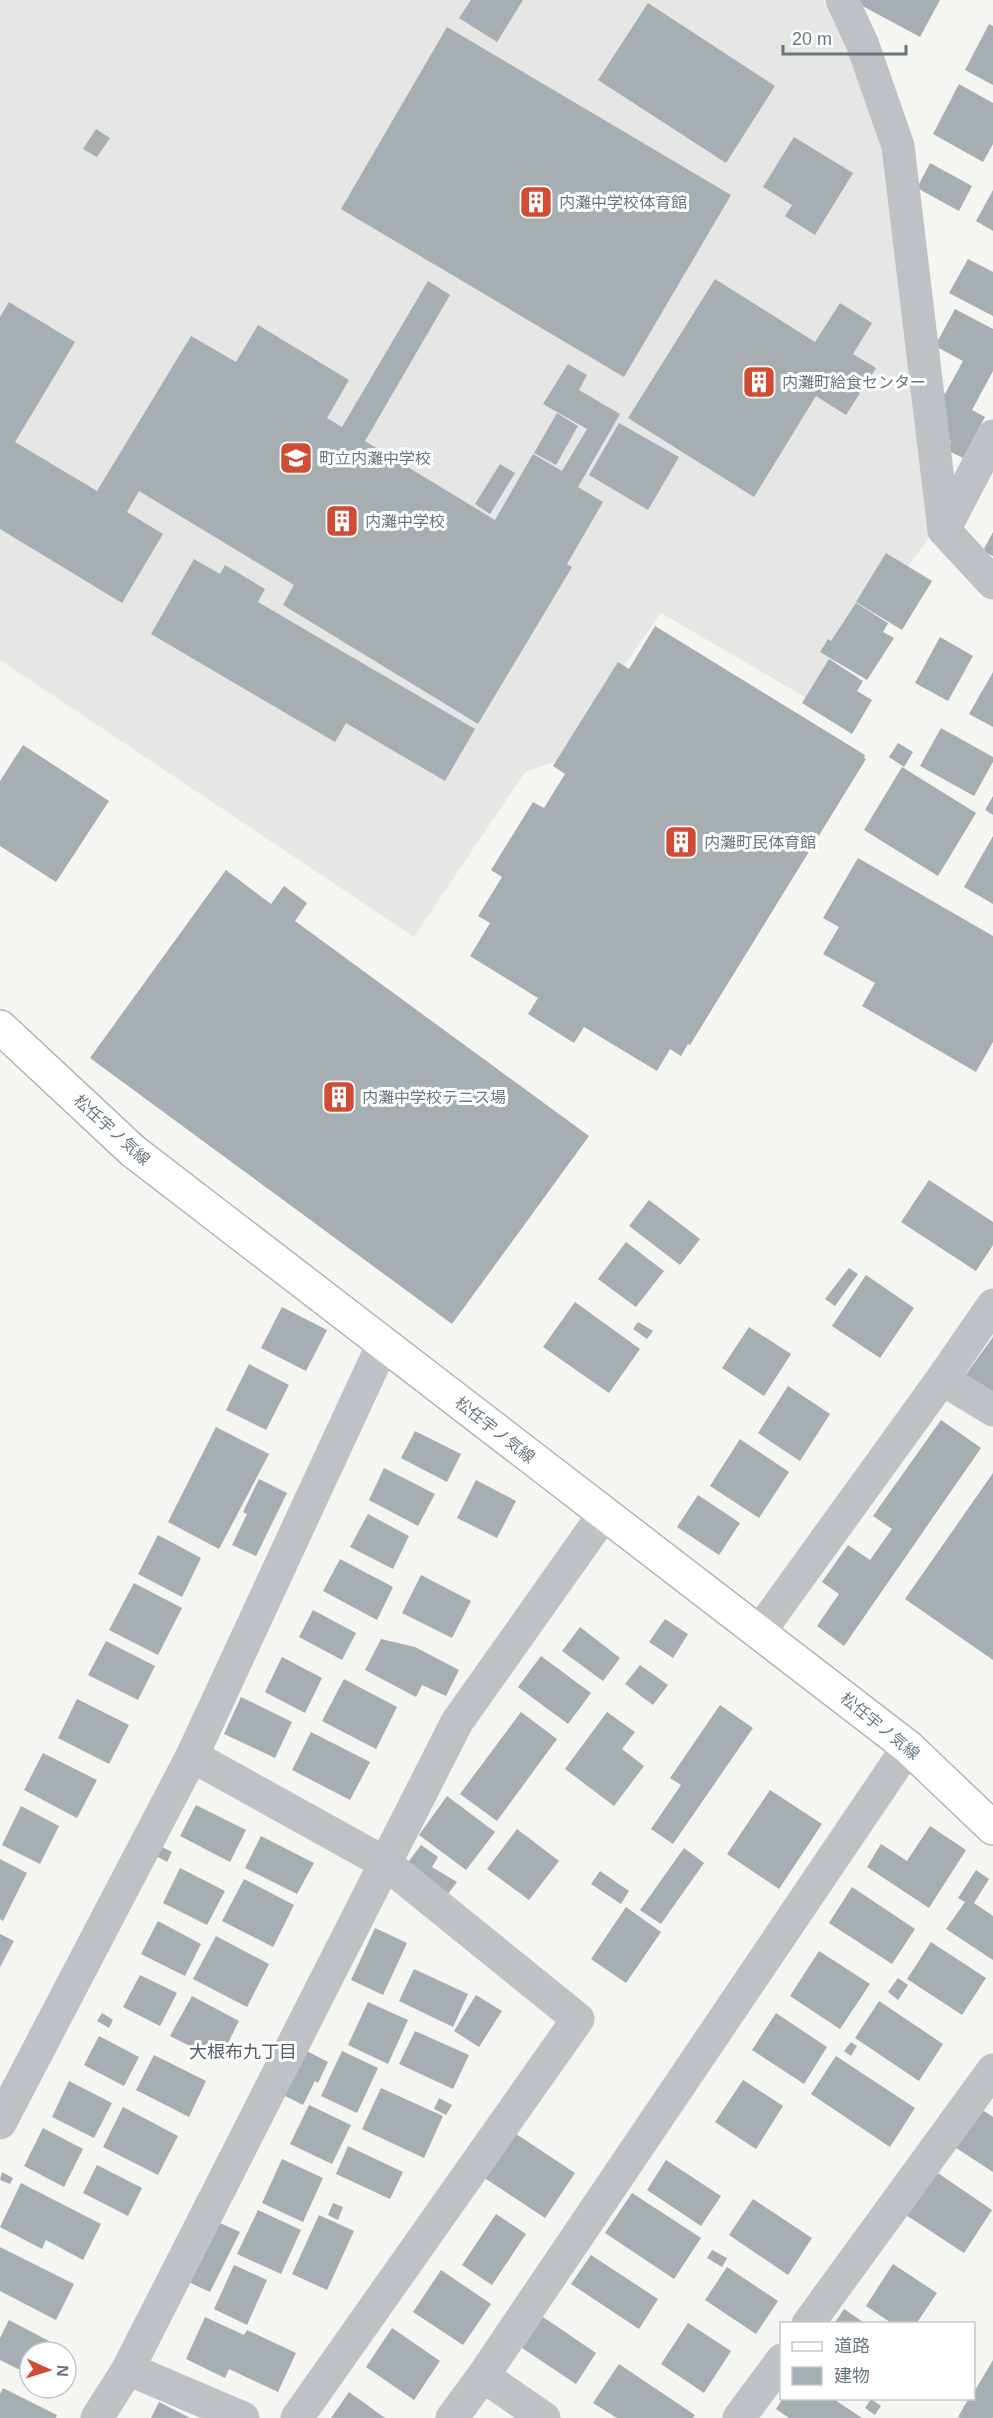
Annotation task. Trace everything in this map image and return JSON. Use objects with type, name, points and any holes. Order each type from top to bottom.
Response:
[{"type":"main road","name":"松任宇ノ気線","points":[[0,1027],[133,1151],[908,1747],[993,1828]]},
{"type":"street","points":[[842,0],[862,43],[898,146],[944,530],[993,583]]},
{"type":"street","points":[[944,530],[993,436]]},
{"type":"street","points":[[760,1631],[993,1305]]},
{"type":"street","points":[[0,2123],[192,1756],[383,1344]]},
{"type":"street","points":[[942,1379],[993,1410]]},
{"type":"street","points":[[97,2418],[128,2369],[458,1722],[604,1514]]},
{"type":"street","points":[[452,2418],[483,2376],[908,1747]]},
{"type":"street","points":[[192,1756],[385,1863],[578,2019],[297,2418]]},
{"type":"street","points":[[809,2322],[993,2070]]},
{"type":"street","points":[[740,2418],[780,2363]]},
{"type":"street","points":[[128,2369],[243,2418]]},
{"type":"street","points":[[483,2376],[544,2418]]},
{"type":"shaded area","points":[[0,0],[823,0],[897,153],[939,524],[810,700],[661,613],[557,761],[525,772],[414,937],[0,660]]},
{"type":"building","points":[[471,0],[523,0],[497,42],[459,18]]},
{"type":"building","points":[[859,0],[940,0],[920,37],[857,3]]},
{"type":"building","points":[[648,3],[775,86],[726,163],[598,80]]},
{"type":"building","points":[[989,24],[993,26],[993,85],[965,70]]},
{"type":"building","name":"内灘中学校体育館","points":[[447,27],[731,195],[624,377],[341,209]]},
{"type":"building","points":[[959,84],[993,103],[993,144],[983,162],[933,134]]},
{"type":"building","points":[[96,129],[110,138],[97,157],[83,149]]},
{"type":"building","points":[[794,137],[853,173],[815,235],[785,216],[792,205],[763,187]]},
{"type":"building","points":[[930,163],[972,186],[959,211],[917,188]]},
{"type":"building","points":[[993,190],[993,231],[976,221]]},
{"type":"building","points":[[968,259],[993,272],[993,316],[949,293]]},
{"type":"building","name":"内灘町給食センター","points":[[715,279],[815,342],[840,303],[872,323],[853,354],[876,368],[846,415],[816,396],[754,497],[628,418]]},
{"type":"building","name":"内灘中学校","points":[[428,281],[450,295],[365,441],[495,520],[533,454],[562,471],[587,429],[543,404],[568,364],[587,375],[579,390],[620,414],[578,487],[603,502],[567,564],[572,567],[478,724],[283,605],[294,585],[139,491],[127,512],[163,534],[122,603],[0,529],[0,317],[9,302],[75,342],[15,442],[97,491],[191,336],[236,362],[258,325],[349,380],[327,418],[342,427]]},
{"type":"building","points":[[955,309],[993,329],[993,371],[972,410],[985,417],[963,458],[947,450],[951,441],[945,438],[942,392],[945,394],[963,361],[935,346]]},
{"type":"building","points":[[557,413],[578,426],[556,465],[534,453]]},
{"type":"building","points":[[619,423],[679,457],[648,510],[589,475]]},
{"type":"building","points":[[500,464],[515,473],[490,514],[475,504]]},
{"type":"building","points":[[993,532],[993,556],[983,551]]},
{"type":"building","points":[[886,553],[932,581],[902,630],[856,602]]},
{"type":"building","points":[[194,559],[220,574],[225,565],[265,589],[258,602],[475,729],[445,781],[346,723],[335,742],[151,634]]},
{"type":"building","points":[[856,603],[888,623],[883,632],[894,638],[867,680],[820,652],[828,639],[831,641]]},
{"type":"building","name":"内灘町民体育館","points":[[655,626],[865,755],[866,759],[690,1045],[688,1044],[681,1056],[670,1049],[657,1071],[584,1027],[574,1043],[528,1014],[538,998],[470,956],[490,923],[478,916],[502,877],[491,870],[533,802],[544,808],[565,774],[553,766],[618,662],[629,669]]},
{"type":"building","points":[[940,637],[973,656],[948,701],[915,683]]},
{"type":"building","points":[[829,659],[863,681],[857,691],[872,700],[852,734],[802,703]]},
{"type":"building","points":[[993,672],[993,727],[969,714]]},
{"type":"building","points":[[941,728],[993,757],[993,762],[974,796],[920,766]]},
{"type":"building","points":[[898,743],[913,752],[904,767],[889,757]]},
{"type":"building","points":[[23,745],[109,801],[56,882],[0,846],[0,781]]},
{"type":"building","points":[[902,767],[976,813],[938,876],[864,830]]},
{"type":"building","points":[[993,796],[993,815],[985,810]]},
{"type":"building","points":[[993,836],[993,904],[964,887]]},
{"type":"building","points":[[858,858],[993,936],[993,1042],[976,1072],[862,1006],[875,983],[823,954],[839,927],[823,918]]},
{"type":"building","name":"内灘中学校テニス場","points":[[226,870],[271,904],[284,886],[307,903],[295,921],[589,1136],[452,1324],[90,1058]]},
{"type":"building","points":[[929,1180],[993,1222],[993,1245],[976,1271],[901,1222]]},
{"type":"building","points":[[649,1200],[700,1239],[680,1265],[629,1226]]},
{"type":"building","points":[[626,1242],[664,1271],[636,1307],[598,1279]]},
{"type":"building","points":[[849,1268],[858,1274],[835,1306],[825,1299]]},
{"type":"building","points":[[866,1275],[914,1308],[880,1358],[832,1326]]},
{"type":"building","points":[[575,1302],[640,1349],[609,1393],[543,1347]]},
{"type":"building","points":[[282,1307],[327,1330],[306,1371],[261,1348]]},
{"type":"building","points":[[638,1322],[653,1331],[647,1339],[633,1329]]},
{"type":"building","points":[[749,1327],[791,1354],[764,1396],[722,1368]]},
{"type":"building","points":[[993,1337],[993,1402],[961,1381]]},
{"type":"building","points":[[249,1364],[289,1385],[266,1430],[226,1410]]},
{"type":"building","points":[[788,1386],[830,1414],[800,1461],[758,1433]]},
{"type":"building","points":[[941,1420],[981,1448],[844,1646],[817,1626],[839,1594],[822,1582],[848,1545],[870,1560],[892,1529],[873,1516]]},
{"type":"building","points":[[216,1427],[269,1454],[219,1549],[168,1522]]},
{"type":"building","points":[[415,1431],[461,1454],[447,1482],[401,1458]]},
{"type":"building","points":[[740,1439],[789,1472],[759,1518],[710,1486]]},
{"type":"building","points":[[384,1468],[435,1494],[418,1526],[369,1500]]},
{"type":"building","points":[[993,1473],[993,1660],[905,1599]]},
{"type":"building","points":[[259,1479],[287,1493],[256,1556],[232,1545],[247,1514],[243,1512]]},
{"type":"building","points":[[476,1480],[516,1501],[497,1538],[457,1518]]},
{"type":"building","points":[[698,1495],[740,1523],[719,1555],[677,1527]]},
{"type":"building","points":[[368,1514],[409,1536],[393,1569],[350,1547]]},
{"type":"building","points":[[158,1535],[201,1558],[182,1597],[138,1574]]},
{"type":"building","points":[[340,1559],[393,1587],[377,1620],[323,1591]]},
{"type":"building","points":[[421,1575],[471,1601],[452,1638],[402,1613]]},
{"type":"building","points":[[134,1583],[182,1608],[158,1655],[109,1630]]},
{"type":"building","points":[[313,1610],[356,1633],[342,1660],[299,1637]]},
{"type":"building","points":[[665,1619],[688,1634],[673,1658],[649,1642]]},
{"type":"building","points":[[580,1627],[620,1658],[603,1681],[562,1651]]},
{"type":"building","points":[[381,1639],[415,1647],[459,1670],[446,1696],[422,1685],[416,1697],[365,1670]]},
{"type":"building","points":[[106,1641],[155,1666],[138,1700],[88,1675]]},
{"type":"building","points":[[541,1656],[591,1693],[568,1724],[518,1687]]},
{"type":"building","points":[[282,1657],[322,1678],[305,1713],[265,1692]]},
{"type":"building","points":[[640,1665],[668,1685],[653,1705],[625,1684]]},
{"type":"building","points":[[344,1679],[397,1707],[376,1749],[322,1721]]},
{"type":"building","points":[[241,1697],[292,1722],[275,1758],[224,1734]]},
{"type":"building","points":[[77,1699],[129,1725],[109,1764],[58,1738]]},
{"type":"building","points":[[720,1705],[753,1728],[673,1844],[651,1829],[681,1785],[670,1778]]},
{"type":"building","points":[[521,1712],[557,1739],[497,1821],[460,1794]]},
{"type":"building","points":[[607,1712],[635,1732],[622,1749],[644,1766],[614,1806],[565,1769]]},
{"type":"building","points":[[311,1732],[370,1762],[350,1800],[292,1770]]},
{"type":"building","points":[[43,1753],[97,1780],[77,1818],[24,1790]]},
{"type":"building","points":[[770,1790],[822,1824],[779,1889],[727,1854]]},
{"type":"building","points":[[447,1796],[495,1832],[466,1870],[419,1835]]},
{"type":"building","points":[[196,1805],[246,1830],[230,1862],[180,1836]]},
{"type":"building","points":[[21,1806],[59,1826],[40,1864],[2,1845]]},
{"type":"building","points":[[930,1826],[966,1850],[929,1908],[867,1867],[881,1844],[907,1861]]},
{"type":"building","points":[[517,1829],[559,1861],[529,1900],[487,1869]]},
{"type":"building","points":[[261,1836],[314,1863],[297,1894],[245,1868]]},
{"type":"building","points":[[156,1844],[172,1852],[167,1862],[151,1853]]},
{"type":"building","points":[[421,1845],[438,1857],[432,1867],[457,1882],[447,1895],[406,1865]]},
{"type":"building","points":[[684,1848],[704,1863],[661,1924],[640,1910]]},
{"type":"building","points":[[0,1859],[27,1873],[3,1921],[0,1919]]},
{"type":"building","points":[[180,1868],[225,1891],[207,1925],[163,1903]]},
{"type":"building","points":[[976,1870],[989,1879],[974,1903],[993,1916],[993,1960],[946,1929],[965,1902],[958,1898]]},
{"type":"building","points":[[600,1871],[629,1891],[621,1904],[591,1884]]},
{"type":"building","points":[[244,1879],[294,1905],[273,1947],[222,1921]]},
{"type":"building","points":[[852,1887],[915,1929],[892,1964],[829,1923]]},
{"type":"building","points":[[626,1907],[661,1932],[626,1983],[591,1959]]},
{"type":"building","points":[[158,1921],[201,1944],[185,1976],[141,1954]]},
{"type":"building","points":[[375,1928],[407,1943],[383,1995],[351,1980]]},
{"type":"building","points":[[0,1934],[14,1941],[0,1967]]},
{"type":"building","points":[[216,1936],[269,1964],[247,2007],[193,1979]]},
{"type":"building","points":[[931,1942],[986,1978],[962,2015],[907,1979]]},
{"type":"building","points":[[819,1951],[870,1984],[840,2029],[790,1996]]},
{"type":"building","points":[[414,1969],[468,1994],[453,2027],[399,2001]]},
{"type":"building","points":[[140,1975],[177,1993],[160,2026],[123,2007]]},
{"type":"building","points":[[898,1978],[908,1985],[898,2000],[888,1992]]},
{"type":"building","points":[[476,1995],[502,2011],[479,2047],[454,2031]]},
{"type":"building","points":[[192,1996],[239,2021],[219,2061],[170,2036]]},
{"type":"building","points":[[879,2001],[943,2044],[919,2081],[855,2038]]},
{"type":"building","points":[[368,2002],[408,2020],[388,2064],[348,2045]]},
{"type":"building","points":[[102,2013],[113,2020],[109,2028],[97,2021]]},
{"type":"building","points":[[776,2013],[827,2047],[804,2084],[752,2050]]},
{"type":"building","points":[[415,2031],[469,2055],[453,2089],[399,2064]]},
{"type":"building","points":[[99,2036],[139,2057],[124,2086],[84,2065]]},
{"type":"building","points":[[851,2042],[857,2046],[851,2056],[844,2051]]},
{"type":"building","points":[[299,2047],[328,2062],[318,2083],[315,2081],[303,2105],[277,2092]]},
{"type":"building","points":[[342,2051],[378,2068],[357,2113],[321,2096]]},
{"type":"building","points":[[154,2055],[206,2081],[189,2117],[136,2090]]},
{"type":"building","points":[[836,2056],[915,2108],[890,2147],[811,2094]]},
{"type":"building","points":[[743,2080],[783,2106],[756,2149],[715,2122]]},
{"type":"building","points":[[69,2081],[112,2103],[94,2138],[52,2117]]},
{"type":"building","points":[[381,2088],[443,2116],[424,2158],[362,2129]]},
{"type":"building","points":[[439,2098],[452,2105],[446,2115],[434,2109]]},
{"type":"building","points":[[309,2105],[351,2125],[332,2164],[290,2144]]},
{"type":"building","points":[[975,2105],[993,2117],[993,2172],[950,2144]]},
{"type":"building","points":[[123,2107],[178,2136],[158,2175],[103,2147]]},
{"type":"building","points":[[43,2128],[83,2149],[64,2187],[24,2166]]},
{"type":"building","points":[[513,2132],[575,2173],[545,2218],[483,2177]]},
{"type":"building","points":[[348,2146],[403,2172],[390,2199],[336,2174]]},
{"type":"building","points":[[282,2159],[323,2178],[303,2222],[262,2203]]},
{"type":"building","points":[[666,2160],[721,2196],[701,2226],[647,2190]]},
{"type":"building","points":[[97,2165],[142,2188],[128,2216],[83,2193]]},
{"type":"building","points":[[932,2169],[992,2210],[964,2253],[903,2213]]},
{"type":"building","points":[[2,2172],[13,2178],[10,2184],[0,2180]]},
{"type":"building","points":[[21,2183],[101,2224],[83,2260],[46,2240],[42,2249],[0,2227]]},
{"type":"building","points":[[632,2193],[701,2238],[674,2279],[605,2233]]},
{"type":"building","points":[[753,2199],[812,2238],[788,2275],[729,2235]]},
{"type":"building","points":[[333,2203],[343,2207],[338,2220],[328,2215]]},
{"type":"building","points":[[258,2210],[301,2230],[281,2274],[237,2254]]},
{"type":"building","points":[[496,2214],[526,2234],[492,2285],[462,2265]]},
{"type":"building","points":[[319,2215],[354,2231],[327,2290],[292,2274]]},
{"type":"building","points":[[211,2219],[240,2232],[210,2292],[182,2279]]},
{"type":"building","points":[[0,2247],[74,2284],[56,2320],[0,2291]]},
{"type":"building","points":[[712,2250],[727,2258],[722,2267],[707,2258]]},
{"type":"building","points":[[591,2255],[658,2299],[639,2329],[571,2284]]},
{"type":"building","points":[[893,2264],[937,2293],[917,2322],[890,2322],[866,2306]]},
{"type":"building","points":[[234,2265],[267,2280],[247,2325],[214,2309]]},
{"type":"building","points":[[727,2267],[778,2301],[756,2334],[705,2300]]},
{"type":"building","points":[[441,2270],[491,2304],[463,2345],[413,2312]]},
{"type":"building","points":[[844,2309],[863,2322],[835,2322]]},
{"type":"building","points":[[205,2317],[244,2335],[247,2330],[296,2353],[278,2392],[229,2369],[225,2378],[186,2359]]},
{"type":"building","points":[[543,2317],[596,2353],[576,2384],[522,2348]]},
{"type":"building","points":[[9,2320],[47,2340],[18,2340],[18,2369],[0,2360],[0,2338]]},
{"type":"building","points":[[688,2323],[731,2351],[704,2393],[661,2364]]},
{"type":"building","points":[[392,2328],[440,2361],[414,2400],[366,2367]]},
{"type":"building","points":[[993,2360],[993,2418],[958,2417],[968,2400],[975,2400],[975,2390]]},
{"type":"building","points":[[619,2364],[695,2415],[693,2418],[617,2418],[593,2403]]},
{"type":"building","points":[[3,2388],[18,2396],[18,2400],[27,2400],[57,2415],[56,2418],[0,2418],[0,2394]]},
{"type":"building","points":[[349,2392],[385,2418],[331,2418]]},
{"type":"building","points":[[782,2400],[835,2400],[862,2418],[789,2418],[776,2409]]},
{"type":"building","points":[[870,2400],[881,2406],[875,2415],[865,2408]]},
{"type":"building","points":[[159,2402],[190,2418],[151,2418]]},
{"type":"place","name":"内灘中学校体育館","points":[[536,202]]},
{"type":"place","name":"内灘町給食センター","points":[[759,382]]},
{"type":"place","name":"町立内灘中学校","points":[[296,458]]},
{"type":"place","name":"内灘中学校","points":[[342,521]]},
{"type":"place","name":"内灘町民体育館","points":[[681,842]]},
{"type":"place","name":"内灘中学校テニス場","points":[[339,1097]]},
{"type":"district","name":"大根布九丁目","points":[[243,2052]]}]
